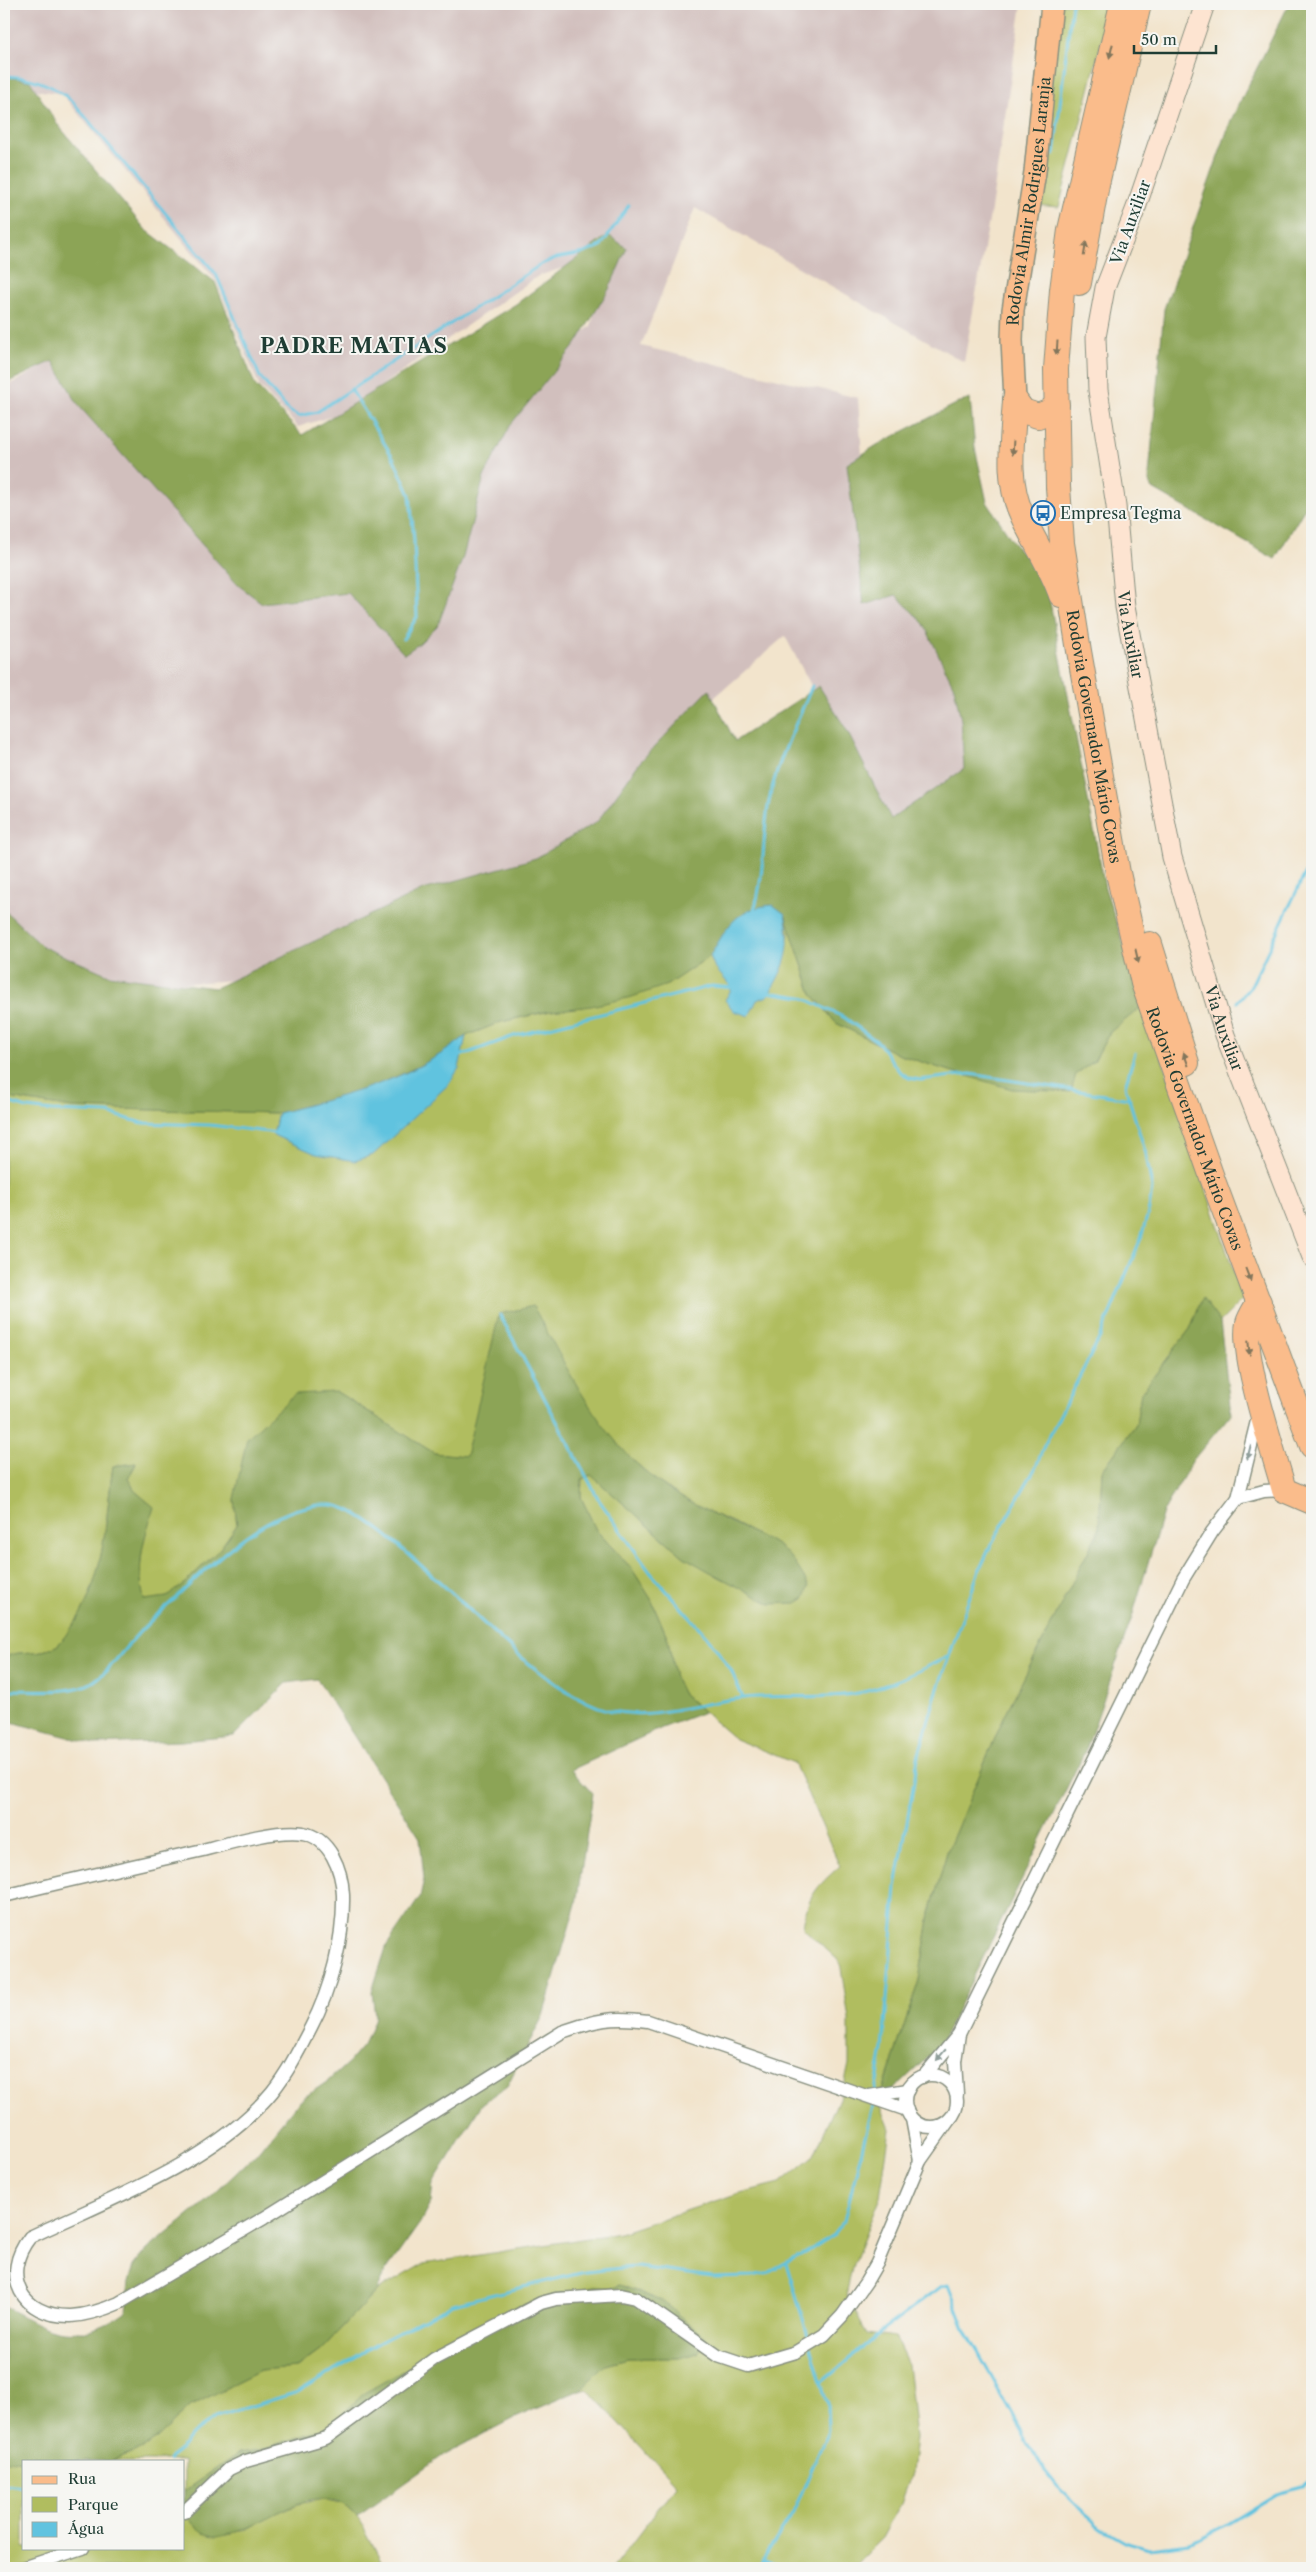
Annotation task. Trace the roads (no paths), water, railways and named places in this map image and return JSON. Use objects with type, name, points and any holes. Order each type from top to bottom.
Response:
[{"type":"highway","name":"Rodovia Governador Mário Covas","points":[[1122,4],[1070,230],[1058,336],[1056,368],[1058,487],[1062,543],[1118,873],[1143,982],[1312,1446]]},
{"type":"highway","name":"Rodovia Governador Mário Covas","points":[[1139,4],[1097,184],[1079,281],[1072,369],[1071,452],[1075,507],[1088,605],[1134,878],[1158,976],[1229,1179],[1312,1400]]},
{"type":"highway","points":[[1117,102],[1137,56],[1151,4]]},
{"type":"highway","points":[[1015,400],[1024,410],[1038,416],[1048,412],[1057,404]]},
{"type":"highway","points":[[1015,400],[1012,469],[1017,501],[1054,575],[1079,651]]},
{"type":"highway","points":[[1258,1302],[1248,1322],[1248,1348],[1261,1407],[1284,1490],[1312,1502]]},
{"type":"main road","name":"Rodovia Almir Rodrigues Laranja","points":[[1015,400],[1012,340],[1013,310],[1034,172],[1052,4]]},
{"type":"street","name":"Via Auxiliar","points":[[1205,4],[1136,208],[1105,288],[1096,337],[1098,390],[1116,506],[1125,607],[1172,856],[1226,1035],[1312,1257]]},
{"type":"street","points":[[920,2161],[906,2100],[908,2090],[914,2082],[923,2077],[960,2034],[1179,1587],[1212,1532],[1238,1498],[1261,1407]]},
{"type":"street","points":[[1238,1498],[1257,1492],[1284,1490]]},
{"type":"street","points":[[4,1896],[288,1832],[302,1833],[321,1840],[332,1855],[338,1870],[343,1894],[342,1919],[324,2002],[287,2072],[271,2093],[249,2116],[220,2139],[184,2163],[30,2237],[16,2248],[10,2261],[8,2274],[12,2292],[28,2306],[45,2312],[70,2316],[98,2312],[119,2303],[264,2218],[562,2032],[591,2021],[619,2017],[648,2021],[869,2096],[910,2114],[920,2124],[930,2127],[940,2126],[949,2120]]},
{"type":"street","points":[[185,2511],[229,2469],[246,2461],[326,2438],[434,2359],[550,2300],[621,2295],[635,2298],[706,2349],[718,2356],[748,2366],[796,2352],[824,2335],[842,2316],[866,2282],[877,2263],[920,2161],[955,2112],[957,2103],[955,2061],[960,2034]]},
{"type":"street","points":[[923,2077],[943,2078],[953,2088],[957,2103]]},
{"type":"street","points":[[869,2096],[908,2090]]},
{"type":"street","points":[[23,2568],[77,2550]]},
{"type":"water","points":[[773,905],[785,914],[788,948],[784,965],[768,996],[757,1000],[749,1016],[734,1011],[725,1000],[732,988],[715,968],[710,956],[734,920],[750,910]]},
{"type":"water","points":[[466,1036],[459,1068],[449,1084],[373,1155],[355,1161],[316,1154],[273,1135],[278,1113],[377,1085],[423,1064]]},
{"type":"waterway","points":[[1054,154],[1072,4]]},
{"type":"waterway","points":[[4,76],[14,76],[41,82],[57,90],[73,102],[216,274],[260,377],[289,411],[299,416],[317,412],[540,265],[556,258],[584,253],[601,246],[629,205]]},
{"type":"waterway","points":[[351,389],[394,459],[410,495],[417,617],[403,639]]},
{"type":"waterway","points":[[754,910],[762,870],[769,801],[782,757],[812,686]]},
{"type":"waterway","points":[[1237,1002],[1251,986],[1312,859]]},
{"type":"waterway","points":[[460,1056],[514,1036],[712,986],[735,988]]},
{"type":"waterway","points":[[767,992],[802,997],[845,1018],[879,1043],[899,1071],[909,1078],[920,1080],[970,1074],[1130,1099]]},
{"type":"waterway","points":[[875,2092],[883,2049],[896,1887],[918,1758],[935,1697],[978,1573],[992,1543],[1036,1467],[1043,1448],[1101,1335],[1141,1238],[1149,1209],[1152,1188],[1146,1154],[1125,1086],[1135,1053]]},
{"type":"waterway","points":[[4,1101],[27,1108],[52,1111],[108,1113],[142,1123],[210,1125],[277,1133]]},
{"type":"waterway","points":[[500,1315],[599,1500],[650,1572],[709,1639],[731,1670],[743,1698]]},
{"type":"waterway","points":[[4,1690],[49,1691],[72,1689],[91,1683],[109,1668],[151,1621],[208,1567],[246,1536],[267,1522],[289,1512],[310,1506],[332,1505],[355,1513],[381,1531],[543,1675],[587,1702],[606,1709],[625,1713],[664,1712],[743,1698],[829,1696],[858,1693],[892,1683],[949,1656]]},
{"type":"waterway","points":[[170,2460],[190,2436],[216,2417],[298,2392],[380,2342],[453,2304],[585,2272],[621,2268],[637,2267],[712,2277],[752,2276],[766,2273],[810,2250],[833,2235],[844,2221],[874,2101]]},
{"type":"waterway","points":[[786,2263],[809,2339]]},
{"type":"waterway","points":[[821,2383],[882,2331],[942,2286],[948,2285],[966,2331],[1041,2466],[1058,2487],[1097,2525],[1125,2541],[1149,2548],[1190,2543],[1220,2528],[1276,2494],[1302,2487],[1312,2480]]},
{"type":"waterway","points":[[758,2568],[793,2513],[828,2431],[827,2403],[811,2347]]},
{"type":"waterway","points":[[4,2485],[22,2487]]},
{"type":"waterway","points":[[762,2560],[782,2568]]},
{"type":"place","name":"Empresa Tegma","points":[[1043,513]]},
{"type":"district","name":"PADRE MATIAS","points":[[354,345]]}]
